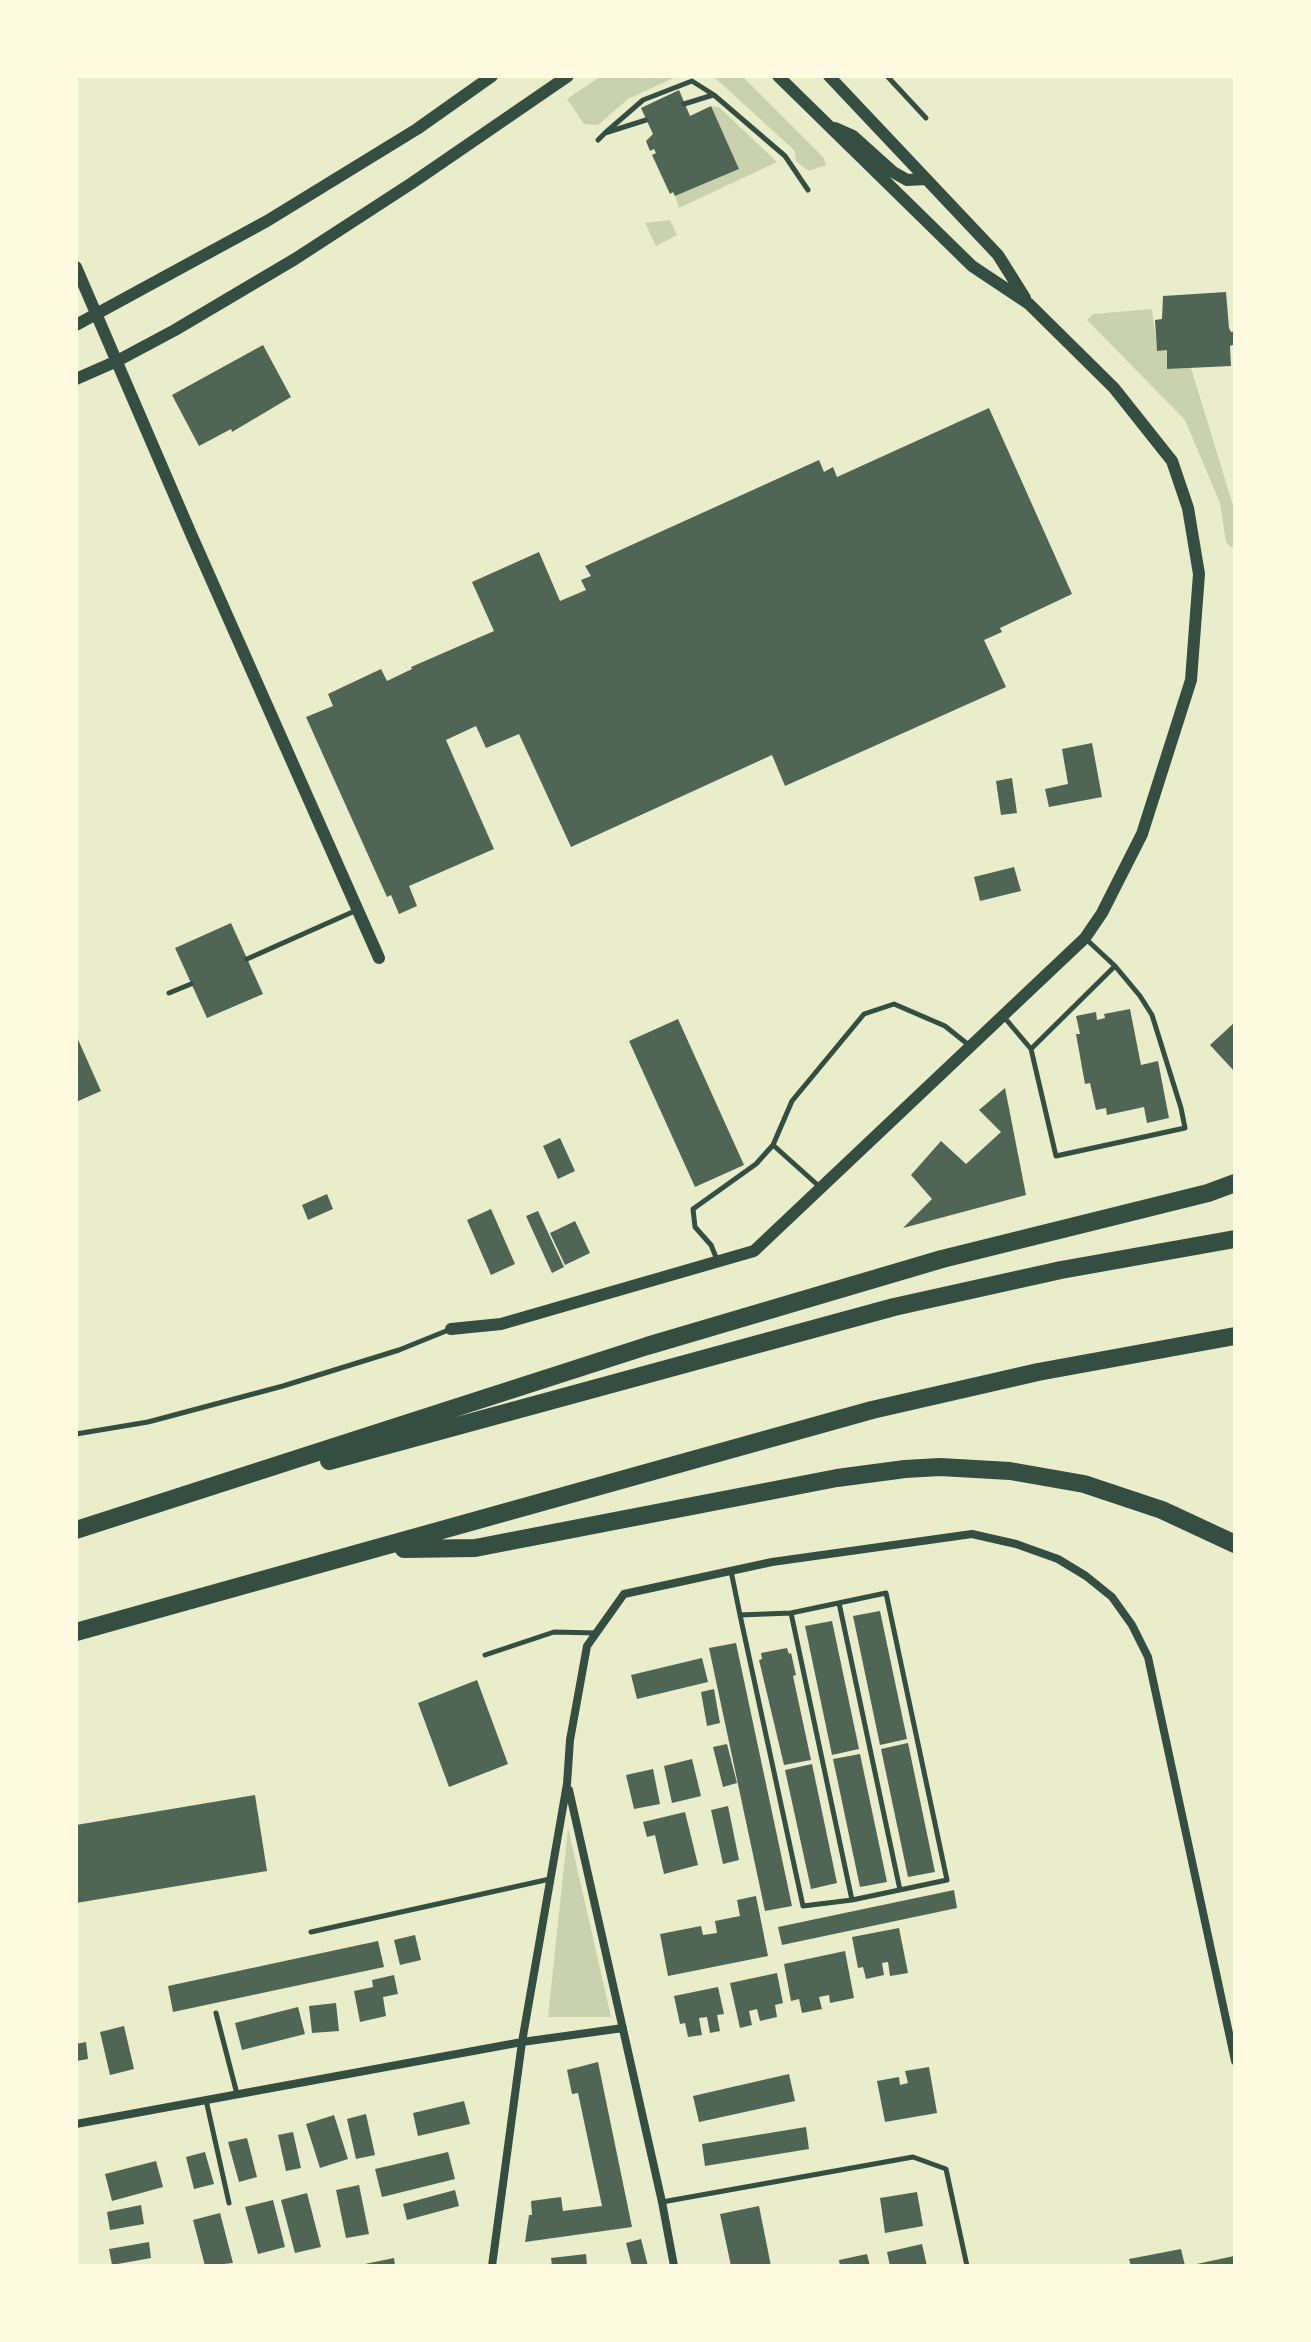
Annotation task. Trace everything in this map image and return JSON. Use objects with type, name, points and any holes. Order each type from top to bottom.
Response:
[{"type":"highway","points":[[76,1531],[647,1346],[913,1267],[1208,1193],[1235,1183]]},
{"type":"highway","points":[[76,1531],[809,1328],[1235,1230]]},
{"type":"highway","points":[[1061,1270],[1235,1239]]},
{"type":"highway","points":[[76,1632],[886,1407],[1038,1372],[1235,1336]]},
{"type":"highway","points":[[381,1549],[475,1548],[837,1478],[940,1467],[1010,1471],[1084,1484],[1162,1510],[1235,1544]]},
{"type":"street","points":[[76,325],[267,221],[417,129],[492,76]]},
{"type":"street","points":[[76,379],[117,361],[295,259],[568,76]]},
{"type":"street","points":[[451,1329],[501,1324],[754,1251],[1085,938],[1102,913],[1142,834],[1191,680],[1199,574],[1188,508],[1172,461],[1114,388],[1029,304],[972,266],[778,76]]},
{"type":"street","points":[[829,76],[998,255],[1029,304]]},
{"type":"street","points":[[828,126],[853,136],[893,172],[907,180],[926,179]]},
{"type":"street","points":[[76,267],[379,958]]},
{"type":"street","points":[[492,2266],[522,2042],[567,1784],[570,1740],[587,1646],[624,1594],[731,1570],[972,1534],[1016,1544],[1058,1559],[1086,1576],[1112,1597],[1132,1625],[1148,1657],[1235,2061]]},
{"type":"street","points":[[567,1784],[674,2266]]},
{"type":"street","points":[[76,2124],[522,2042],[623,2028]]},
{"type":"lane","points":[[887,76],[926,118]]},
{"type":"lane","points":[[598,140],[643,100],[692,81],[714,95],[785,156],[808,190]]},
{"type":"lane","points":[[684,104],[714,95]]},
{"type":"lane","points":[[605,133],[646,120]]},
{"type":"lane","points":[[247,959],[358,910]]},
{"type":"lane","points":[[1002,1015],[1031,1049],[1056,1156],[1185,1128],[1152,1015],[1115,966],[1085,938]]},
{"type":"lane","points":[[1031,1049],[1115,966]]},
{"type":"lane","points":[[169,993],[191,984]]},
{"type":"lane","points":[[718,1262],[711,1245],[695,1227],[693,1209],[756,1164],[773,1145],[792,1101],[864,1014],[894,1004],[945,1026],[971,1047]]},
{"type":"lane","points":[[773,1145],[821,1188]]},
{"type":"lane","points":[[76,1434],[148,1422],[283,1386],[399,1350],[451,1329]]},
{"type":"lane","points":[[731,1570],[740,1615],[803,1906],[852,1900],[947,1880],[886,1593],[791,1613],[740,1615]]},
{"type":"lane","points":[[839,1603],[900,1890]]},
{"type":"lane","points":[[791,1613],[852,1900]]},
{"type":"lane","points":[[485,1655],[554,1632],[596,1633]]},
{"type":"lane","points":[[311,1932],[551,1879]]},
{"type":"lane","points":[[216,2013],[237,2094]]},
{"type":"lane","points":[[206,2100],[229,2203]]},
{"type":"lane","points":[[662,2202],[913,2157],[946,2169],[967,2266]]},
{"type":"green space","points":[[601,76],[678,76],[628,99],[598,125],[584,124],[567,99]]},
{"type":"green space","points":[[713,76],[742,76],[823,157],[826,165],[809,171],[796,161],[795,151]]},
{"type":"green space","points":[[711,106],[719,107],[777,162],[679,208],[675,196],[739,169]]},
{"type":"green space","points":[[670,220],[677,235],[656,246],[645,223]]},
{"type":"green space","points":[[1152,309],[1157,350],[1167,350],[1168,369],[1191,368],[1235,512],[1235,546],[1231,547],[1226,542],[1220,503],[1185,420],[1087,320],[1093,314]]},
{"type":"green space","points":[[568,1828],[611,2017],[548,2017]]},
{"type":"building","points":[[679,90],[690,116],[711,106],[739,169],[675,196],[673,192],[670,194],[652,155],[656,153],[654,149],[650,151],[646,141],[653,134],[641,108]]},
{"type":"building","points":[[1226,292],[1229,328],[1231,332],[1235,331],[1235,344],[1230,346],[1231,366],[1167,369],[1167,350],[1157,351],[1155,320],[1162,319],[1163,296]]},
{"type":"building","points":[[263,345],[291,397],[232,432],[231,429],[199,446],[172,395]]},
{"type":"building","points":[[989,408],[1072,594],[1000,628],[1002,632],[984,640],[1006,687],[785,786],[772,755],[571,847],[519,734],[486,748],[476,726],[446,740],[494,849],[409,886],[417,906],[399,914],[391,895],[387,897],[306,717],[333,706],[328,694],[381,669],[387,681],[411,667],[494,631],[472,582],[539,552],[560,601],[586,590],[581,580],[591,576],[585,566],[819,460],[824,472],[833,467],[837,477]]},
{"type":"building","points":[[1092,743],[1102,797],[1049,807],[1045,789],[1068,784],[1062,749]]},
{"type":"building","points":[[1012,778],[1017,813],[1001,815],[996,781]]},
{"type":"building","points":[[1014,867],[1021,891],[980,901],[974,877]]},
{"type":"building","points":[[231,923],[263,994],[207,1018],[175,948]]},
{"type":"building","points":[[1130,1009],[1141,1065],[1158,1061],[1169,1118],[1147,1123],[1144,1107],[1107,1115],[1106,1108],[1096,1110],[1090,1083],[1085,1084],[1076,1016],[1096,1012],[1097,1020],[1105,1018],[1104,1014]]},
{"type":"building","points":[[678,1019],[744,1165],[695,1187],[629,1041]]},
{"type":"building","points":[[1235,1022],[1235,1072],[1210,1045]]},
{"type":"building","points":[[76,1035],[101,1091],[76,1102]]},
{"type":"building","points":[[1005,1088],[1026,1195],[903,1228],[932,1199],[911,1175],[941,1141],[966,1164],[1001,1132],[979,1110]]},
{"type":"building","points":[[560,1138],[575,1171],[558,1179],[543,1146]]},
{"type":"building","points":[[327,1194],[333,1209],[308,1220],[302,1205]]},
{"type":"building","points":[[491,1209],[515,1264],[491,1275],[467,1220]]},
{"type":"building","points":[[538,1211],[564,1267],[552,1273],[526,1216]]},
{"type":"building","points":[[575,1221],[590,1253],[565,1265],[550,1233]]},
{"type":"building","points":[[880,1611],[907,1739],[880,1745],[853,1616]]},
{"type":"building","points":[[832,1621],[859,1749],[832,1755],[805,1626]]},
{"type":"building","points":[[736,1643],[792,1906],[765,1911],[709,1648]]},
{"type":"building","points":[[787,1648],[796,1675],[793,1676],[811,1760],[784,1765],[759,1660],[762,1659],[761,1653]]},
{"type":"building","points":[[702,1658],[708,1682],[637,1699],[631,1675]]},
{"type":"building","points":[[477,1680],[508,1764],[449,1787],[418,1703]]},
{"type":"building","points":[[714,1689],[720,1723],[707,1726],[701,1692]]},
{"type":"building","points":[[908,1743],[935,1872],[908,1877],[881,1749]]},
{"type":"building","points":[[727,1744],[737,1783],[723,1787],[713,1747]]},
{"type":"building","points":[[860,1754],[887,1882],[860,1887],[833,1759]]},
{"type":"building","points":[[692,1759],[701,1796],[672,1803],[664,1766]]},
{"type":"building","points":[[812,1764],[837,1883],[811,1889],[785,1770]]},
{"type":"building","points":[[653,1769],[660,1804],[634,1809],[626,1775]]},
{"type":"building","points":[[255,1795],[267,1871],[76,1903],[76,1825]]},
{"type":"building","points":[[728,1806],[739,1860],[723,1864],[711,1810]]},
{"type":"building","points":[[685,1812],[698,1865],[664,1874],[655,1835],[647,1837],[643,1822]]},
{"type":"building","points":[[954,1890],[957,1908],[782,1945],[778,1927]]},
{"type":"building","points":[[756,1896],[768,1956],[668,1976],[660,1934],[701,1926],[703,1935],[717,1933],[715,1921],[740,1916],[737,1900]]},
{"type":"building","points":[[899,1928],[908,1973],[890,1976],[888,1962],[882,1963],[884,1975],[866,1979],[863,1967],[858,1968],[852,1937]]},
{"type":"building","points":[[415,1935],[421,1960],[400,1965],[394,1940]]},
{"type":"building","points":[[378,1941],[384,1967],[173,2012],[168,1986]]},
{"type":"building","points":[[845,1951],[854,1998],[830,2003],[829,1995],[819,1997],[822,2009],[802,2013],[799,1999],[791,2001],[784,1964]]},
{"type":"building","points":[[777,1973],[783,2003],[775,2005],[777,2017],[760,2021],[757,2009],[749,2011],[752,2025],[740,2028],[730,1983]]},
{"type":"building","points":[[394,1975],[398,1994],[383,1997],[386,2016],[360,2022],[354,1991],[373,1987],[372,1980]]},
{"type":"building","points":[[718,1987],[724,2014],[717,2015],[720,2031],[710,2033],[707,2017],[699,2018],[702,2035],[688,2037],[685,2023],[680,2024],[674,1996]]},
{"type":"building","points":[[336,2003],[339,2031],[312,2033],[309,2006]]},
{"type":"building","points":[[298,2007],[305,2034],[242,2050],[235,2023]]},
{"type":"building","points":[[124,2026],[134,2069],[110,2075],[100,2032]]},
{"type":"building","points":[[86,2042],[88,2059],[76,2061],[76,2044]]},
{"type":"building","points":[[598,2062],[632,2227],[525,2242],[529,2215],[532,2215],[531,2201],[561,2197],[563,2211],[602,2206],[578,2093],[572,2094],[567,2070]]},
{"type":"building","points":[[929,2067],[937,2113],[885,2122],[877,2081],[899,2077],[900,2085],[908,2083],[905,2071]]},
{"type":"building","points":[[789,2074],[795,2101],[699,2122],[693,2096]]},
{"type":"building","points":[[464,2101],[470,2124],[418,2136],[413,2113]]},
{"type":"building","points":[[366,2114],[375,2155],[356,2159],[347,2119]]},
{"type":"building","points":[[334,2115],[348,2159],[320,2168],[306,2124]]},
{"type":"building","points":[[806,2127],[809,2149],[705,2166],[702,2144]]},
{"type":"building","points":[[293,2132],[301,2168],[286,2171],[278,2135]]},
{"type":"building","points":[[247,2138],[257,2177],[239,2182],[228,2142]]},
{"type":"building","points":[[205,2152],[214,2184],[194,2189],[186,2157]]},
{"type":"building","points":[[448,2152],[455,2179],[382,2197],[375,2169]]},
{"type":"building","points":[[156,2161],[163,2187],[112,2201],[105,2174]]},
{"type":"building","points":[[359,2185],[369,2234],[346,2238],[336,2190]]},
{"type":"building","points":[[455,2190],[459,2206],[407,2220],[403,2204]]},
{"type":"building","points":[[917,2192],[923,2226],[885,2233],[880,2198]]},
{"type":"building","points":[[307,2193],[321,2247],[295,2253],[281,2200]]},
{"type":"building","points":[[273,2200],[285,2247],[258,2254],[245,2207]]},
{"type":"building","points":[[141,2205],[144,2224],[110,2230],[107,2212]]},
{"type":"building","points":[[759,2206],[771,2266],[731,2266],[720,2214]]},
{"type":"building","points":[[220,2213],[233,2263],[205,2266],[193,2220]]},
{"type":"building","points":[[641,2239],[648,2266],[632,2266],[626,2243]]},
{"type":"building","points":[[149,2242],[151,2258],[112,2265],[109,2249]]},
{"type":"building","points":[[922,2244],[927,2266],[890,2266],[887,2252]]},
{"type":"building","points":[[1181,2249],[1185,2266],[1131,2266],[1129,2259]]},
{"type":"building","points":[[586,2254],[587,2266],[552,2266],[551,2258]]},
{"type":"building","points":[[867,2254],[870,2266],[840,2266],[839,2260]]},
{"type":"building","points":[[1234,2256],[1235,2266],[1192,2266],[1192,2265]]},
{"type":"building","points":[[394,2258],[395,2266],[360,2266],[360,2265]]}]
